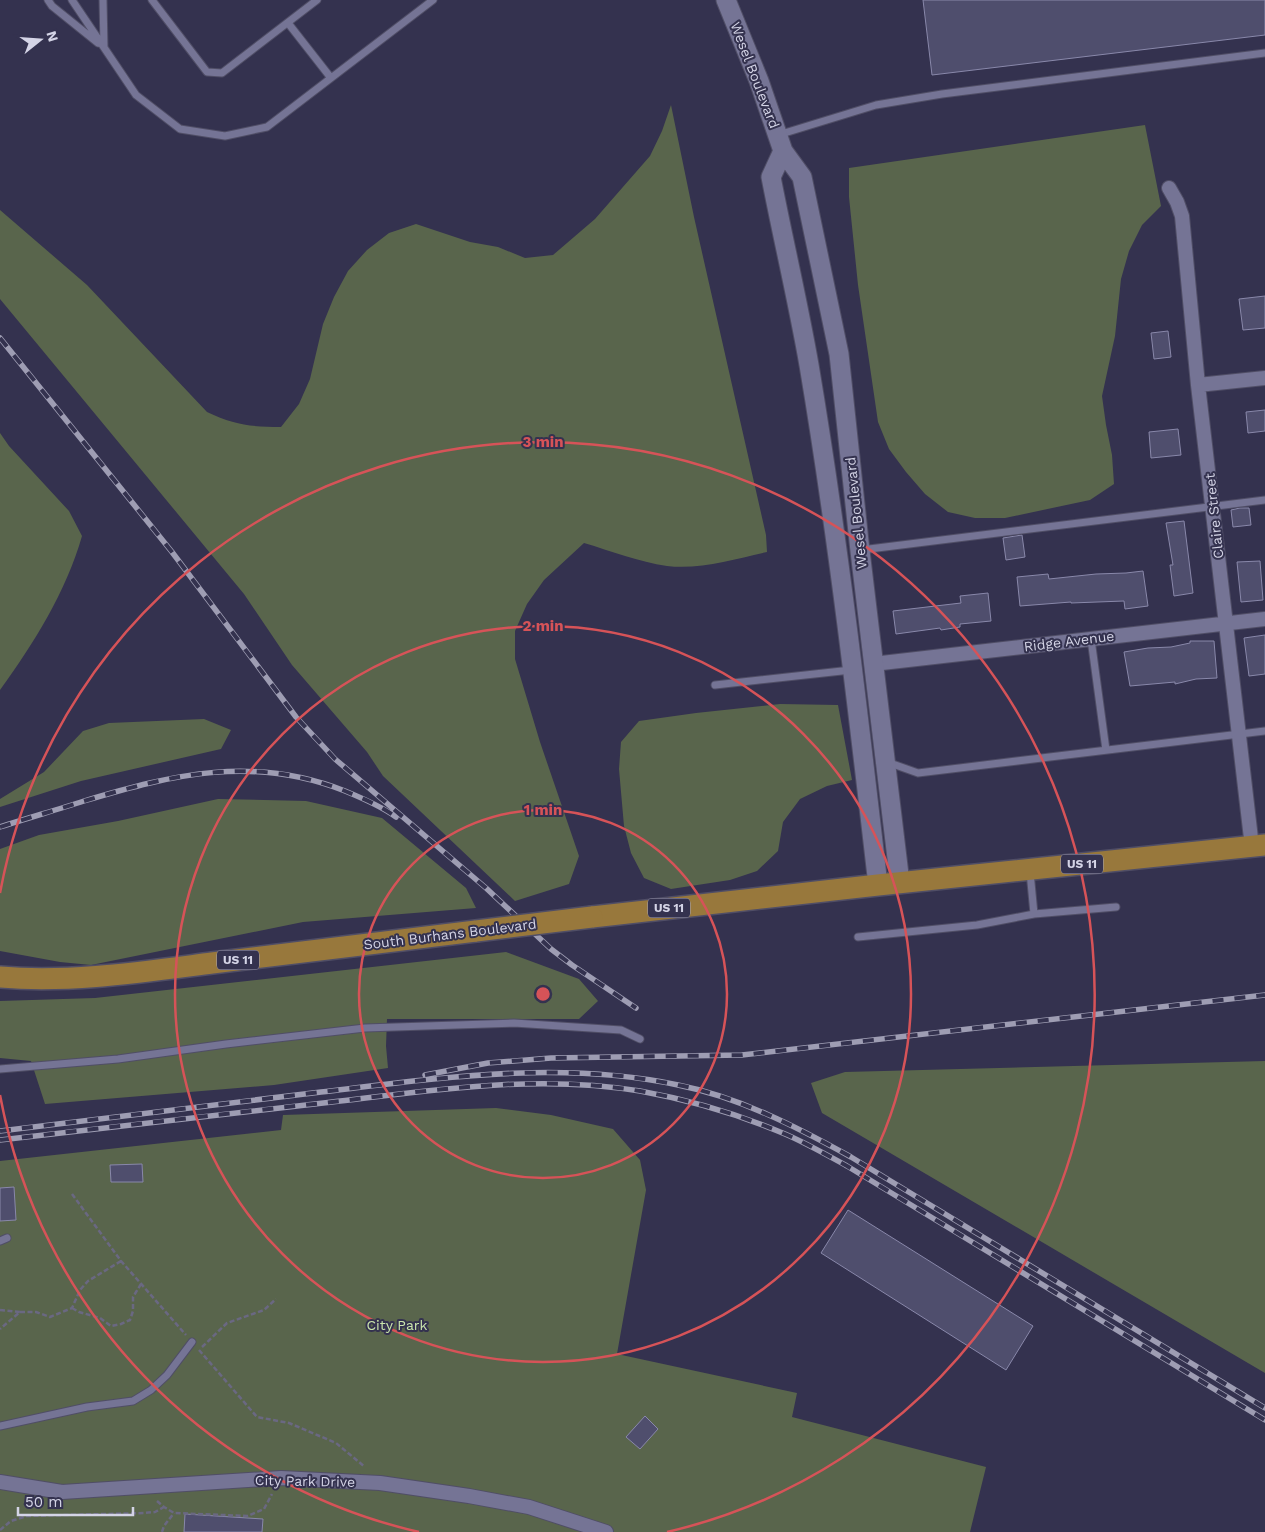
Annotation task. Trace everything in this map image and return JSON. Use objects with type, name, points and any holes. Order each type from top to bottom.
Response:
[{"type":"main road","name":"Wesel Boulevard","points":[[726,0],[759,81],[780,143],[802,177],[839,354],[884,761],[900,883]]},
{"type":"main road","name":"Wesel Boulevard","points":[[780,143],[771,177],[808,364],[852,670],[878,885]]},
{"type":"main road","name":"US 11","points":[[900,883],[1258,846]]},
{"type":"main road","name":"South Burhans Boulevard","points":[[0,977],[18,979],[83,977],[141,972],[592,917],[900,883]]},
{"type":"street","name":"Claire Street","points":[[1169,188],[1182,216],[1198,385],[1239,734],[1258,846]]},
{"type":"street","points":[[1198,385],[1265,378]]},
{"type":"street","name":"Ridge Avenue","points":[[873,664],[1265,619]]},
{"type":"street","name":"City Park Drive","points":[[0,1482],[62,1492],[289,1478],[380,1483],[529,1507],[606,1532]]},
{"type":"lane","points":[[48,0],[52,6],[104,48]]},
{"type":"lane","points":[[72,0],[136,95],[180,129],[225,136],[268,127],[434,0]]},
{"type":"lane","points":[[103,0],[104,48]]},
{"type":"lane","points":[[152,0],[208,72],[222,73],[317,0]]},
{"type":"lane","points":[[288,23],[331,78]]},
{"type":"lane","points":[[780,143],[876,105],[942,94],[1265,54]]},
{"type":"lane","points":[[860,551],[1265,500]]},
{"type":"lane","points":[[1091,639],[1106,750]]},
{"type":"lane","points":[[715,685],[852,670]]},
{"type":"lane","points":[[884,761],[918,773],[1265,731]]},
{"type":"lane","points":[[1030,869],[1034,914]]},
{"type":"lane","points":[[858,937],[977,925],[1034,914],[1116,907]]},
{"type":"lane","points":[[0,1070],[118,1060],[226,1044],[365,1028],[514,1023],[621,1030],[640,1039]]},
{"type":"lane","points":[[0,1426],[87,1407],[133,1400],[152,1390],[167,1375],[192,1342]]},
{"type":"path","points":[[72,1194],[121,1261],[256,1417],[289,1423],[336,1443],[368,1471]]},
{"type":"path","points":[[0,1310],[36,1312],[50,1317],[72,1308],[80,1290],[88,1280],[121,1261]]},
{"type":"path","points":[[72,1308],[78,1312],[100,1318],[110,1326],[121,1324],[130,1320],[133,1311],[133,1297],[141,1284]]},
{"type":"path","points":[[199,1350],[227,1324],[264,1310],[276,1299]]},
{"type":"path","points":[[0,1328],[20,1312]]},
{"type":"path","points":[[144,1488],[164,1507],[174,1512],[248,1516],[264,1509],[275,1488],[289,1478]]},
{"type":"path","points":[[0,1530],[11,1521],[28,1516],[126,1514],[155,1512],[164,1507]]},
{"type":"path","points":[[162,1532],[174,1512]]},
{"type":"green space","points":[[671,105],[694,217],[766,535],[767,552],[717,563],[679,567],[646,562],[584,543],[544,580],[527,604],[515,631],[515,659],[540,742],[579,856],[569,884],[515,901],[383,776],[367,752],[292,665],[244,594],[0,299],[0,210],[87,285],[207,412],[226,420],[243,424],[281,427],[299,404],[310,379],[323,324],[334,297],[348,271],[367,250],[389,233],[416,224],[470,242],[498,247],[525,258],[553,255],[595,219],[650,156],[662,131]]},
{"type":"green space","points":[[1145,125],[1161,206],[1142,225],[1129,251],[1121,279],[1115,336],[1102,396],[1112,455],[1114,484],[1090,500],[1005,518],[975,518],[948,512],[925,494],[906,472],[889,449],[878,422],[858,285],[849,197],[849,168]]},
{"type":"green space","points":[[0,433],[9,446],[69,511],[82,536],[67,577],[48,616],[0,690]]},
{"type":"green space","points":[[780,704],[838,705],[852,780],[827,786],[800,799],[783,822],[778,851],[757,871],[730,880],[671,889],[644,878],[631,853],[624,826],[619,769],[621,742],[639,721]]},
{"type":"green space","points":[[204,719],[231,730],[221,749],[81,781],[0,807],[0,799],[44,772],[83,731],[109,723]]},
{"type":"green space","points":[[218,799],[306,801],[382,818],[466,888],[476,908],[303,922],[91,965],[60,962],[0,951],[0,849],[39,835],[118,821]]},
{"type":"green space","points":[[506,952],[579,979],[598,1001],[579,1019],[387,1019],[386,1046],[388,1068],[274,1085],[45,1104],[31,1061],[0,1058],[0,1001],[95,998]]},
{"type":"green space","points":[[1265,1061],[1265,1373],[822,1113],[811,1083],[845,1072]]},
{"type":"green space","name":"City Park","points":[[496,1108],[551,1115],[613,1129],[640,1160],[646,1190],[617,1354],[797,1393],[792,1417],[986,1467],[970,1532],[0,1532],[0,1161],[281,1130],[283,1115]]},
{"type":"building","points":[[923,0],[1265,0],[1265,35],[932,75]]},
{"type":"building","points":[[1265,296],[1265,328],[1243,330],[1239,299]]},
{"type":"building","points":[[1168,331],[1171,357],[1154,359],[1151,333]]},
{"type":"building","points":[[1265,410],[1265,431],[1248,433],[1246,412]]},
{"type":"building","points":[[1178,429],[1181,455],[1151,458],[1149,432]]},
{"type":"building","points":[[1249,508],[1251,525],[1233,527],[1231,510]]},
{"type":"building","points":[[1184,521],[1193,593],[1174,596],[1170,565],[1173,565],[1166,523]]},
{"type":"building","points":[[1022,535],[1025,557],[1006,560],[1003,538]]},
{"type":"building","points":[[1260,561],[1263,600],[1241,602],[1237,562]]},
{"type":"building","points":[[1143,571],[1148,606],[1125,609],[1124,601],[1071,602],[1020,606],[1017,577],[1048,574],[1049,579]]},
{"type":"building","points":[[988,593],[991,621],[960,624],[960,627],[941,630],[940,628],[896,634],[893,611],[961,603],[960,596]]},
{"type":"building","points":[[1265,635],[1265,674],[1249,676],[1244,638]]},
{"type":"building","points":[[1190,641],[1214,641],[1217,678],[1196,679],[1175,684],[1175,682],[1130,686],[1124,652],[1171,647],[1190,643]]},
{"type":"building","points":[[142,1164],[143,1182],[111,1182],[110,1165]]},
{"type":"building","points":[[14,1187],[16,1220],[0,1221],[0,1188]]},
{"type":"building","points":[[848,1210],[1033,1326],[1006,1370],[821,1253]]},
{"type":"building","points":[[645,1416],[658,1429],[640,1449],[626,1437]]},
{"type":"building","points":[[185,1514],[263,1519],[262,1532],[184,1532]]},
{"type":"railway","points":[[0,338],[172,552],[296,717],[335,759],[486,888],[551,949],[636,1008]]},
{"type":"railway","points":[[0,827],[117,791],[150,783],[182,776],[246,771],[311,780],[358,796],[396,817]]},
{"type":"railway","points":[[425,1075],[488,1063],[551,1058],[742,1055],[1265,995]]},
{"type":"railway","points":[[0,1131],[410,1081],[499,1074],[589,1074],[634,1078],[701,1090],[767,1114],[851,1157],[1265,1408]]},
{"type":"railway","points":[[0,1140],[409,1093],[486,1086],[525,1084],[602,1086],[659,1095],[714,1108],[750,1120],[816,1149],[1265,1420]]}]
